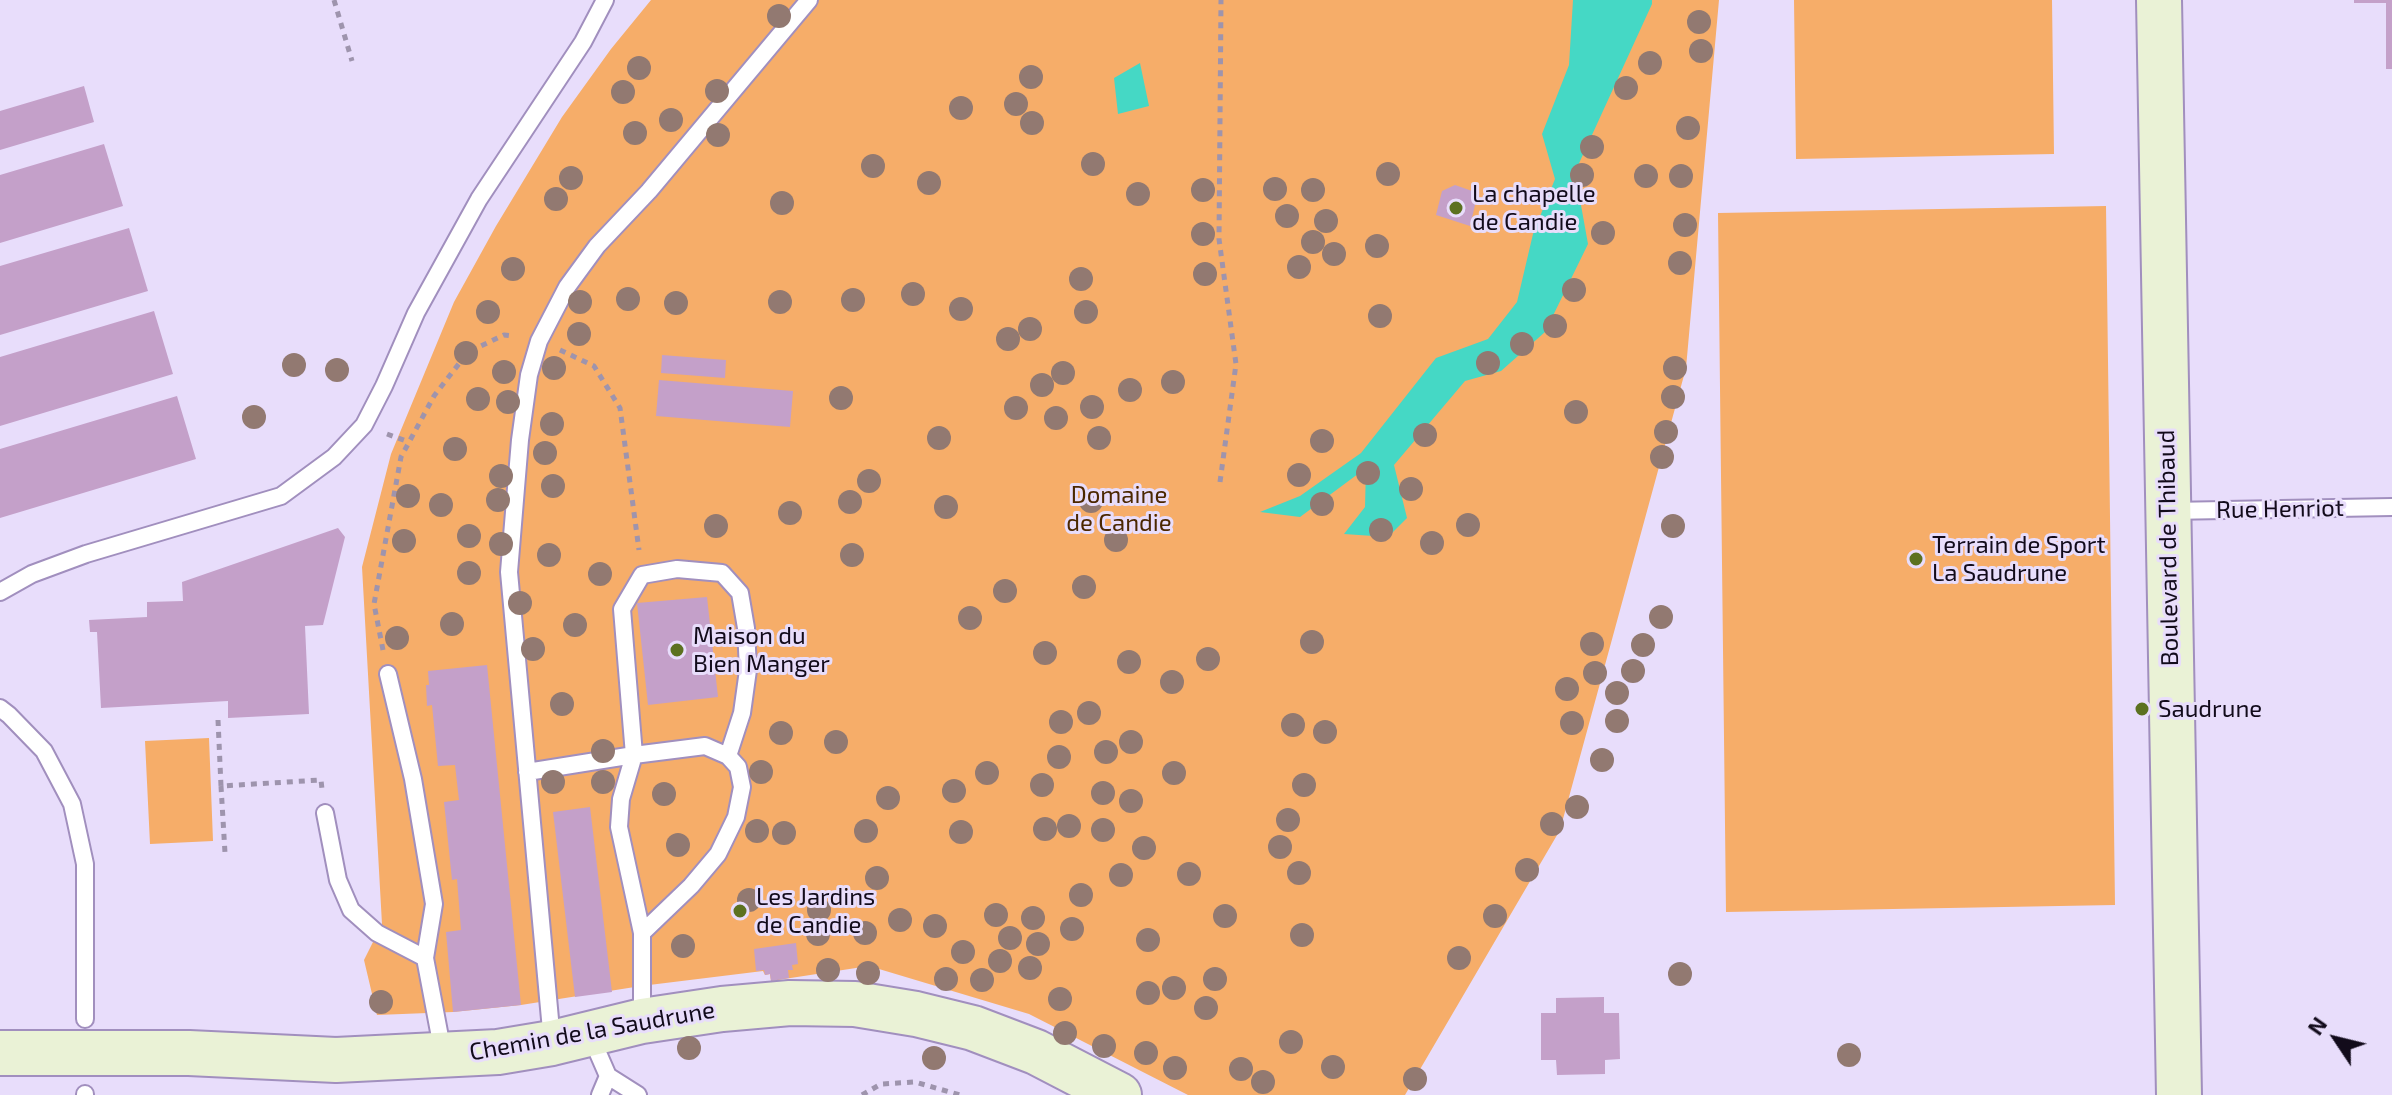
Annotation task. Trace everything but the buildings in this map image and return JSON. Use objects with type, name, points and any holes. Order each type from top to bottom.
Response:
[{"type":"street","name":"Boulevard de Thibaud","points":[[2159,0],[2179,1095]]},
{"type":"street","name":"Chemin de la Saudrune","points":[[0,1053],[189,1053],[336,1060],[498,1052],[642,1021],[722,1009],[777,1004],[855,1004],[973,1028],[1036,1052],[1119,1095]]},
{"type":"lane","points":[[0,592],[32,574],[86,554],[281,496],[334,457],[364,425],[416,313],[479,199],[583,42],[605,0]]},
{"type":"lane","points":[[638,1095],[608,1076],[571,1038],[527,772],[509,572],[529,375],[539,341],[567,287],[597,246],[649,191],[809,0]]},
{"type":"lane","name":"Rue Henriot","points":[[2168,511],[2392,507]]},
{"type":"lane","points":[[642,1021],[642,933],[619,827],[621,799],[634,755],[622,609],[642,575],[677,569],[722,573],[740,593],[748,670],[742,713],[728,756]]},
{"type":"lane","points":[[388,674],[413,779],[434,904],[425,958],[443,1055]]},
{"type":"lane","points":[[0,708],[44,751],[72,804],[85,864],[85,1019]]},
{"type":"lane","points":[[527,772],[705,746],[728,756],[738,767],[742,787],[736,817],[718,854],[691,886],[642,933]]},
{"type":"lane","points":[[325,813],[338,880],[351,910],[377,933],[425,958]]},
{"type":"lane","points":[[600,1095],[608,1076]]},
{"type":"path","points":[[334,0],[352,61]]},
{"type":"path","points":[[1220,482],[1236,364],[1219,239],[1221,0]]},
{"type":"path","points":[[378,431],[409,442]]},
{"type":"path","points":[[218,720],[225,853]]},
{"type":"path","points":[[221,786],[321,780],[325,813]]},
{"type":"path","points":[[862,1095],[881,1084],[915,1082],[960,1095]]},
{"type":"green space","name":"Domaine de Candie","points":[[651,0],[1719,0],[1686,368],[1560,830],[1405,1095],[1188,1095],[1029,1014],[869,966],[771,981],[770,974],[765,975],[763,971],[521,1005],[377,1015],[364,960],[382,924],[362,567],[391,454],[454,302],[496,226],[562,117]]},
{"type":"green space","points":[[1794,0],[2052,0],[2054,154],[1796,159]]},
{"type":"green space","name":"Terrain de Sport La Saudrune","points":[[2106,206],[2115,905],[1726,912],[1718,213]]},
{"type":"green space","points":[[209,738],[213,841],[150,844],[145,741]]},
{"type":"shaded area","points":[[1573,0],[1652,0],[1652,4],[1575,172],[1588,244],[1545,332],[1501,371],[1465,381],[1394,465],[1407,518],[1388,537],[1344,534],[1365,507],[1366,468],[1300,517],[1260,512],[1300,496],[1361,453],[1436,358],[1488,339],[1517,302],[1533,234],[1555,179],[1542,134],[1569,65]]},
{"type":"shaded area","points":[[1140,63],[1149,106],[1118,114],[1114,78]]},
{"type":"place","name":"La chapelle de Candie","points":[[1456,208]]},
{"type":"place","name":"Terrain de Sport La Saudrune","points":[[1916,559]]},
{"type":"place","name":"Maison du Bien Manger","points":[[677,650]]},
{"type":"place","name":"Saudrune","points":[[2142,709]]},
{"type":"place","name":"Les Jardins de Candie","points":[[740,911]]}]
